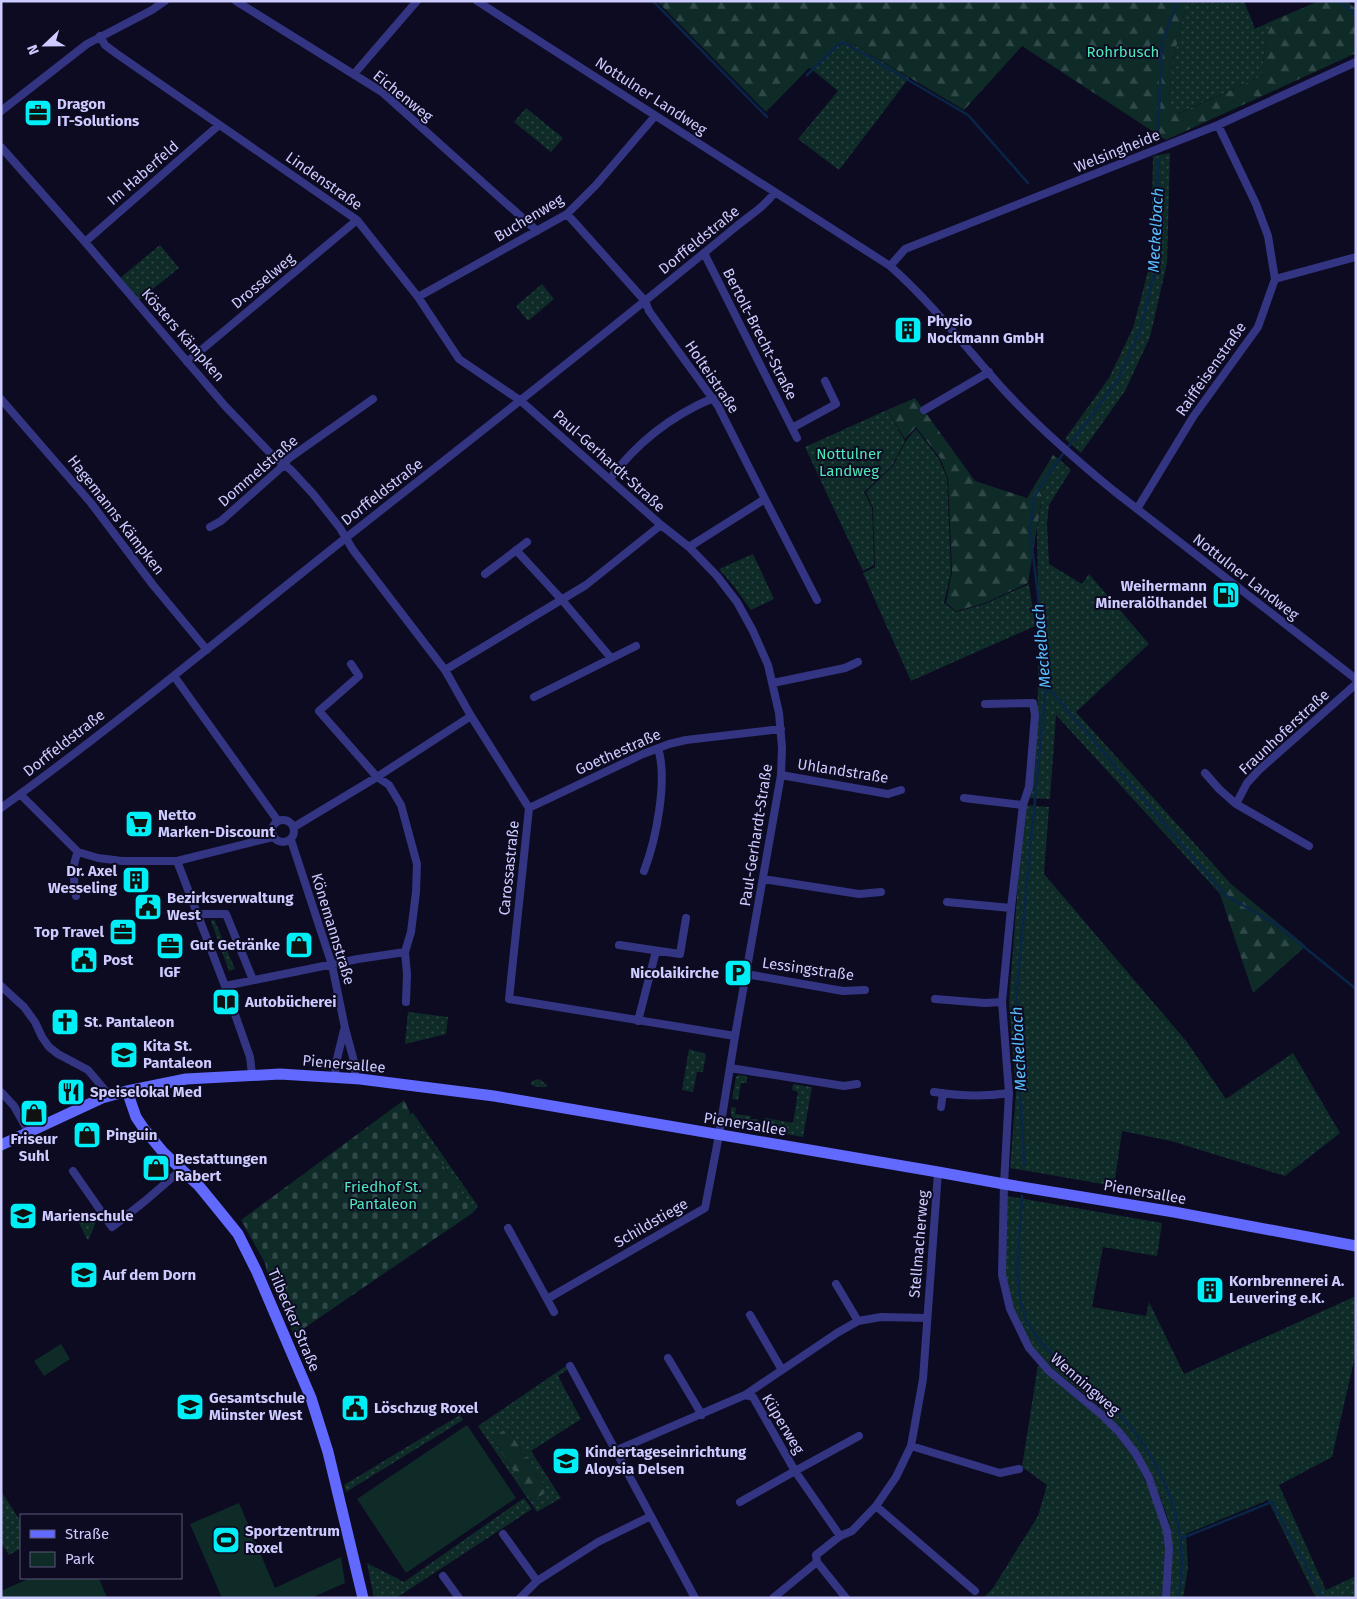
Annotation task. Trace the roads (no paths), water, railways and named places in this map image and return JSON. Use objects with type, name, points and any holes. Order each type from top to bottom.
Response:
[{"type":"main road","name":"Pienersallee","points":[[1,1145],[28,1131],[110,1096],[186,1079],[252,1074],[355,1078],[494,1096],[1174,1212],[1356,1246]]},
{"type":"main road","name":"Tilbecker Straße","points":[[127,1091],[136,1117],[153,1140],[218,1208],[238,1234],[262,1283],[311,1398],[328,1452],[363,1598]]},
{"type":"street","points":[[1,110],[87,44],[152,10],[165,1]]},
{"type":"street","name":"Eichenweg","points":[[236,1],[382,92],[537,231]]},
{"type":"street","points":[[354,74],[417,1]]},
{"type":"street","name":"Nottulner Landweg","points":[[477,1],[890,266],[918,293],[989,372],[1060,446],[1137,509],[1356,679]]},
{"type":"street","name":"Lindenstraße","points":[[100,36],[105,45],[117,54],[357,220],[418,297],[459,359],[521,401]]},
{"type":"street","name":"Welsingheide","points":[[890,266],[905,249],[1218,125],[1356,62]]},
{"type":"street","name":"Buchenweg","points":[[418,297],[567,214],[596,185],[655,116]]},
{"type":"street","name":"Im Haberfeld","points":[[85,242],[219,125]]},
{"type":"street","name":"Raiffeisenstraße","points":[[1137,509],[1193,416],[1258,327],[1275,279],[1268,236],[1256,204],[1218,125]]},
{"type":"street","name":"Kösters Kämpken","points":[[1,148],[85,242],[225,406],[314,495],[346,538]]},
{"type":"street","name":"Dorffeldstraße","points":[[1,808],[174,676],[521,401],[767,203],[775,192]]},
{"type":"street","points":[[567,214],[645,301]]},
{"type":"street","name":"Drosselweg","points":[[187,362],[357,220]]},
{"type":"street","name":"Bertolt-Brecht-Straße","points":[[704,254],[797,438]]},
{"type":"street","points":[[1275,279],[1356,257]]},
{"type":"street","name":"Holteistraße","points":[[645,301],[649,311],[713,398],[817,600]]},
{"type":"street","points":[[924,410],[989,372]]},
{"type":"street","points":[[792,428],[836,404],[825,381]]},
{"type":"street","points":[[610,479],[622,462],[642,442],[679,415],[713,398]]},
{"type":"street","name":"Hagemanns Kämpken","points":[[1,399],[91,503],[153,585],[207,650]]},
{"type":"street","name":"Dommelstraße","points":[[210,527],[221,521],[284,465],[288,459],[373,399]]},
{"type":"street","name":"Paul-Gerhardt-Straße","points":[[521,401],[661,526],[689,547],[717,576],[737,602],[761,648],[773,683],[781,730],[781,775],[719,1134]]},
{"type":"street","points":[[689,547],[765,498]]},
{"type":"street","points":[[445,670],[586,585],[661,526]]},
{"type":"street","name":"Carossastraße","points":[[346,538],[353,550],[445,670],[471,716],[529,808],[509,999],[735,1036]]},
{"type":"street","points":[[485,574],[527,542]]},
{"type":"street","points":[[516,550],[562,600],[610,658]]},
{"type":"street","points":[[534,697],[636,646]]},
{"type":"street","points":[[773,683],[845,668],[858,662]]},
{"type":"street","points":[[351,664],[359,676],[319,711],[377,777],[388,785],[401,805],[417,864],[411,932],[405,952],[407,974],[406,1002]]},
{"type":"street","points":[[174,676],[278,821]]},
{"type":"street","name":"Fraunhoferstraße","points":[[1236,804],[1247,783],[1259,770],[1356,684]]},
{"type":"street","name":"Wenningweg","points":[[985,704],[1033,703],[1035,715],[1028,787],[1023,805],[1011,908],[1002,1002],[1009,1093],[1002,1275],[1010,1309],[1024,1339],[1038,1360],[1120,1432],[1136,1454],[1148,1478],[1167,1531],[1169,1549],[1166,1598]]},
{"type":"street","points":[[294,827],[377,777],[471,716]]},
{"type":"street","name":"Goethestraße","points":[[529,808],[658,748],[686,740],[781,730]]},
{"type":"street","points":[[644,871],[651,853],[660,799],[662,762],[658,748]]},
{"type":"street","points":[[1205,773],[1236,804],[1309,846]]},
{"type":"street","name":"Uhlandstraße","points":[[781,775],[888,794],[901,790]]},
{"type":"street","points":[[20,794],[78,852],[98,858],[122,861],[177,861],[273,837]]},
{"type":"street","points":[[964,798],[1023,805]]},
{"type":"street","points":[[287,820],[294,827],[294,834],[291,840],[280,842],[273,837],[272,827],[278,821],[287,820]]},
{"type":"street","name":"Könemannstraße","points":[[291,840],[332,965],[355,1065],[355,1078]]},
{"type":"street","points":[[76,896],[73,870],[74,860],[78,852]]},
{"type":"street","points":[[177,861],[225,986],[250,1057],[252,1074]]},
{"type":"street","points":[[763,880],[859,894],[881,892]]},
{"type":"street","points":[[947,902],[1011,908]]},
{"type":"street","points":[[198,914],[226,914],[253,980]]},
{"type":"street","points":[[619,946],[680,954],[686,918]]},
{"type":"street","points":[[638,1021],[656,951]]},
{"type":"street","points":[[225,986],[405,952]]},
{"type":"street","name":"Lessingstraße","points":[[746,974],[843,991],[866,990]]},
{"type":"street","points":[[1,986],[24,1007],[50,1047],[58,1054],[88,1070],[110,1096]]},
{"type":"street","points":[[935,999],[985,1003],[1002,1002]]},
{"type":"street","name":"Könemannstraße","points":[[335,1077],[336,1063],[345,1028]]},
{"type":"street","points":[[730,1068],[844,1086],[857,1084]]},
{"type":"street","points":[[1,1092],[14,1106],[28,1131]]},
{"type":"street","points":[[934,1092],[988,1096],[1009,1093]]},
{"type":"street","points":[[941,1107],[942,1093]]},
{"type":"street","name":"Schildstiege","points":[[547,1300],[705,1208],[719,1134]]},
{"type":"street","points":[[73,1171],[112,1227],[181,1170]]},
{"type":"street","name":"Stellmacherweg","points":[[773,1598],[817,1562],[816,1555],[840,1536],[852,1531],[876,1506],[896,1477],[911,1446],[923,1378],[938,1172]]},
{"type":"street","points":[[508,1228],[554,1312]]},
{"type":"street","points":[[616,1451],[745,1395],[858,1321],[836,1284]]},
{"type":"street","points":[[750,1315],[782,1370]]},
{"type":"street","name":"Stellmacherweg","points":[[858,1321],[881,1317],[926,1318]]},
{"type":"street","points":[[668,1358],[702,1415]]},
{"type":"street","points":[[570,1366],[695,1598]]},
{"type":"street","name":"Küperweg","points":[[745,1395],[752,1397],[795,1471],[840,1536]]},
{"type":"street","name":"Küperweg","points":[[740,1502],[858,1436]]},
{"type":"street","points":[[911,1446],[1000,1473],[1019,1469]]},
{"type":"street","points":[[876,1506],[975,1591]]},
{"type":"street","points":[[520,1598],[538,1581],[598,1542],[651,1516]]},
{"type":"street","points":[[503,1534],[538,1581]]},
{"type":"street","points":[[817,1562],[846,1598]]},
{"type":"street","points":[[443,1576],[459,1598]]},
{"type":"waterway","points":[[653,1],[767,117]]},
{"type":"waterway","name":"Meckelbach","points":[[1158,131],[1162,42],[1178,1]]},
{"type":"waterway","points":[[1339,1],[1356,15]]},
{"type":"waterway","points":[[807,75],[840,43],[845,43],[968,115],[1028,183]]},
{"type":"waterway","name":"Meckelbach","points":[[1024,1165],[1016,997],[1046,685],[1044,645],[1030,530],[1034,498],[1045,478],[1118,380],[1141,328],[1156,266],[1158,159]]},
{"type":"waterway","points":[[1046,685],[1225,895],[1277,925],[1356,989]]},
{"type":"waterway","name":"Meckelbach","points":[[1022,1196],[1018,1244],[1018,1277],[1022,1308],[1028,1323],[1040,1341],[1092,1388],[1129,1425],[1157,1468],[1168,1491],[1181,1541],[1182,1572],[1178,1598]]},
{"type":"waterway","points":[[1180,1539],[1272,1502],[1323,1598]]},
{"type":"place","name":"Dragon IT-Solutions","points":[[38,113]]},
{"type":"place","name":"Physio Nockmann GmbH","points":[[908,330]]},
{"type":"place","name":"Weihermann Mineralölhandel","points":[[1226,595]]},
{"type":"place","name":"Netto Marken-Discount","points":[[139,824]]},
{"type":"place","name":"Dr. Axel Wesseling","points":[[136,880]]},
{"type":"place","name":"Bezirksverwaltung West","points":[[148,907]]},
{"type":"place","name":"Top Travel","points":[[123,932]]},
{"type":"place","name":"Gut Getränke","points":[[299,945]]},
{"type":"place","name":"IGF","points":[[170,946]]},
{"type":"place","name":"Post","points":[[84,960]]},
{"type":"place","name":"Nicolaikirche","points":[[738,973]]},
{"type":"place","name":"Autobücherei","points":[[226,1002]]},
{"type":"place","name":"St. Pantaleon","points":[[65,1022]]},
{"type":"place","name":"Kita St. Pantaleon","points":[[124,1055]]},
{"type":"place","name":"Speiselokal Med","points":[[71,1092]]},
{"type":"place","name":"Friseur Suhl","points":[[34,1113]]},
{"type":"place","name":"Pinguin","points":[[87,1135]]},
{"type":"place","name":"Bestattungen Rabert","points":[[156,1168]]},
{"type":"place","name":"Marienschule","points":[[23,1216]]},
{"type":"place","name":"Auf dem Dorn","points":[[84,1275]]},
{"type":"place","name":"Kornbrennerei A. Leuvering e.K.","points":[[1210,1290]]},
{"type":"place","name":"Gesamtschule Münster West","points":[[190,1407]]},
{"type":"place","name":"Löschzug Roxel","points":[[355,1408]]},
{"type":"place","name":"Kindertageseinrichtung Aloysia Delsen","points":[[566,1461]]},
{"type":"place","name":"Sportzentrum Roxel","points":[[226,1540]]},
{"type":"park label","name":"Rohrbusch","points":[[1123,52]]},
{"type":"park label","name":"Friedhof St. Pantaleon","points":[[383,1196]]}]
